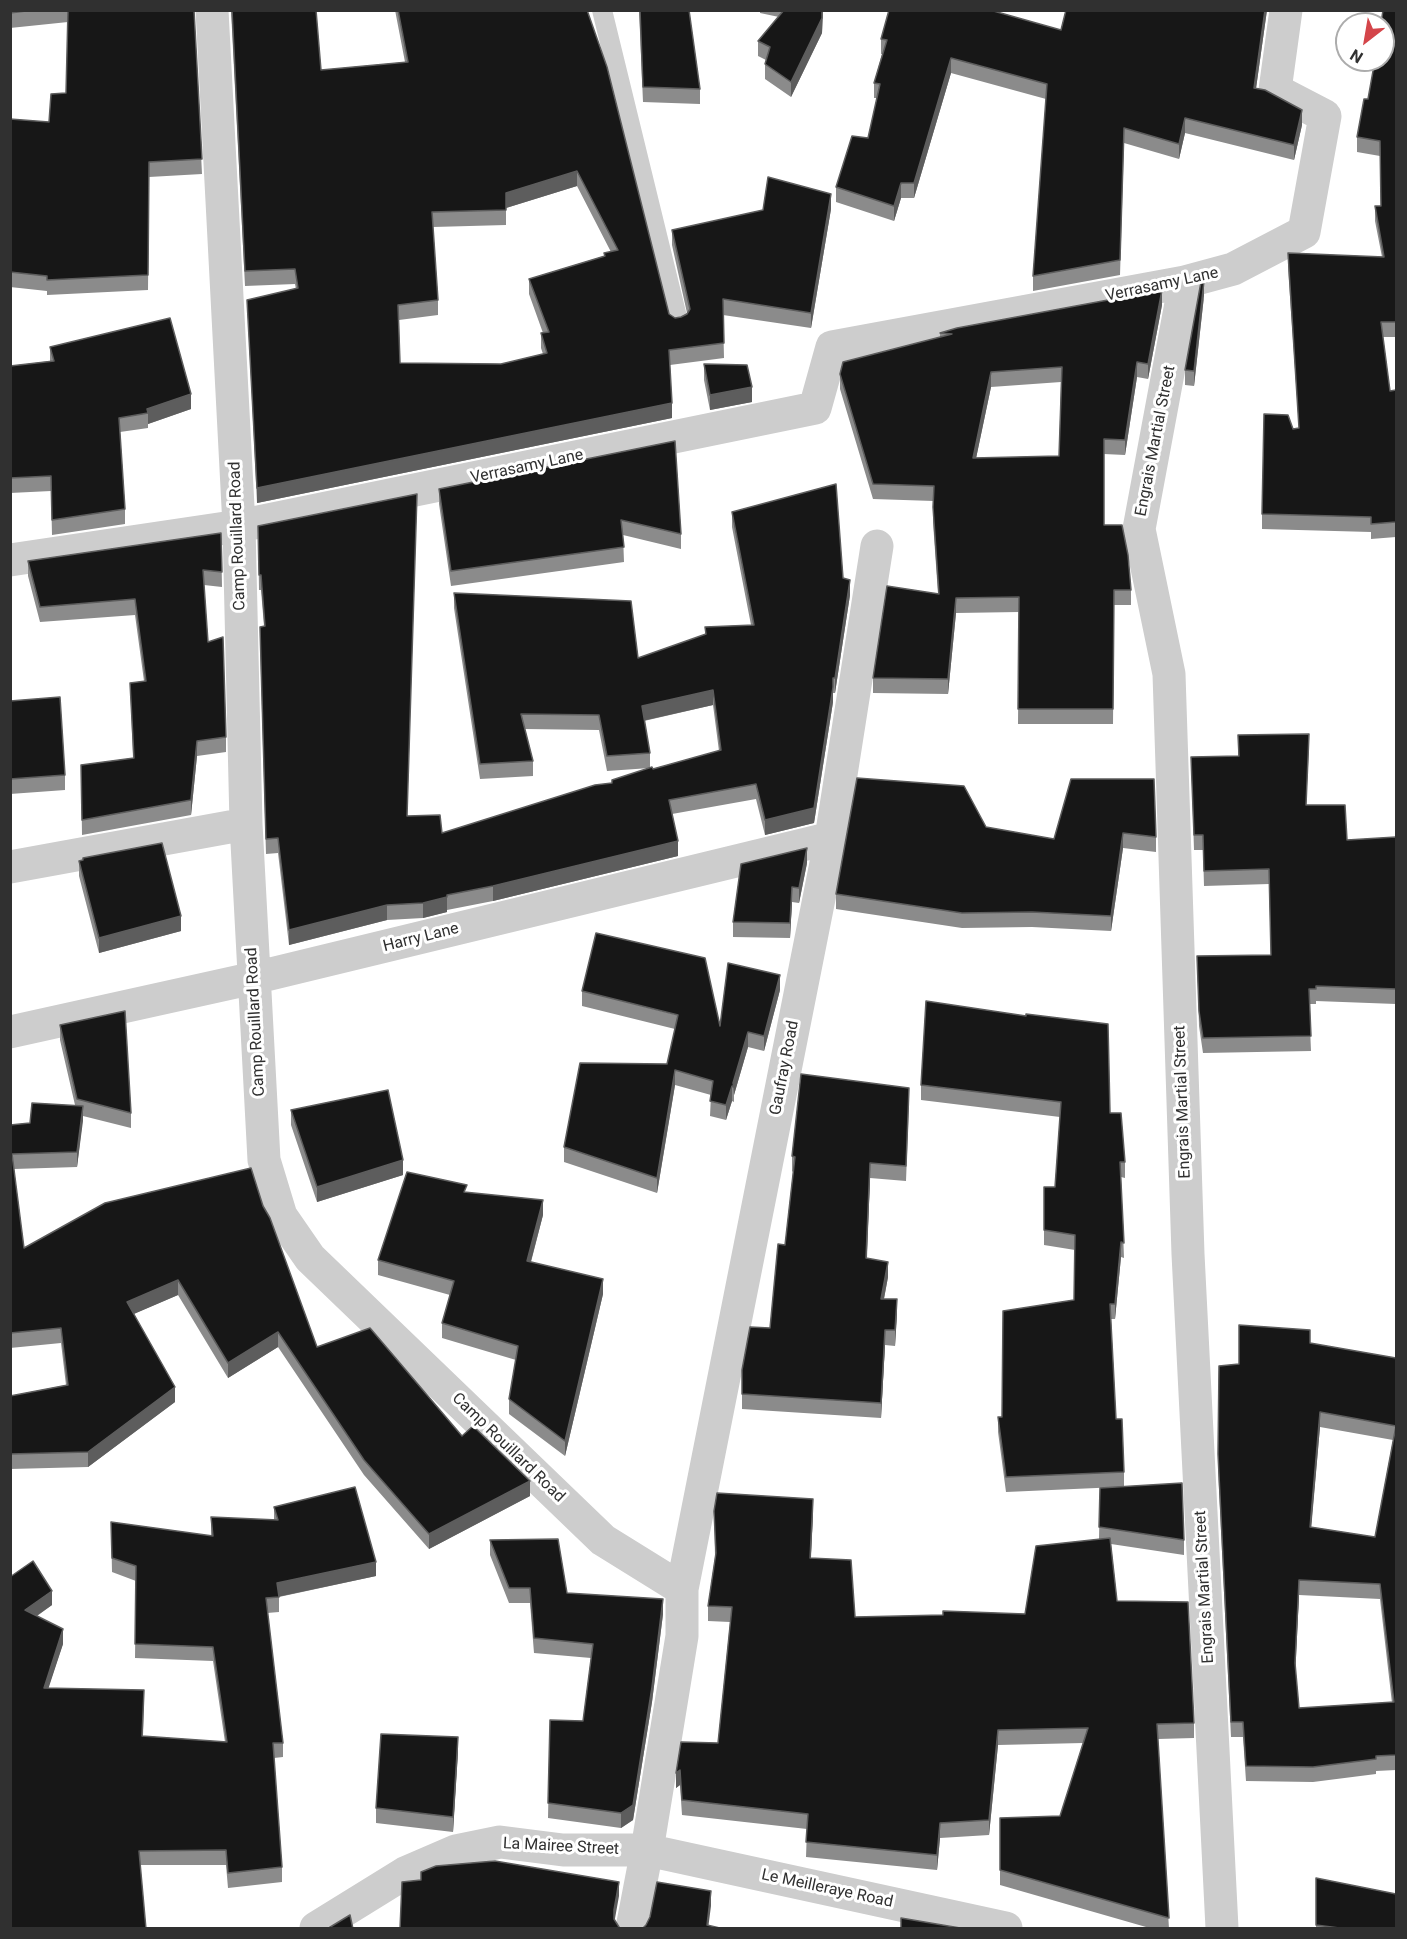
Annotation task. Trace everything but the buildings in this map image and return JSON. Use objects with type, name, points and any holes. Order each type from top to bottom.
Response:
[{"type":"street","name":"Camp Rouillard Road","points":[[212,10],[239,526],[246,824],[264,1160],[281,1216],[310,1258],[603,1540],[682,1589]]},
{"type":"street","name":"Verrasamy Lane","points":[[10,560],[239,526],[814,408],[832,347],[1185,282],[1233,269],[1304,232],[1325,116],[1275,90],[1286,10]]},
{"type":"street","name":"Engrais Martial Street","points":[[1185,282],[1139,529],[1169,674],[1188,1254],[1222,1929]]},
{"type":"street","name":"Gaufray Road","points":[[682,1589],[831,838],[877,546]]},
{"type":"street","points":[[10,867],[246,824]]},
{"type":"street","name":"Harry Lane","points":[[10,1032],[254,978],[831,838]]},
{"type":"street","points":[[632,1929],[682,1636],[682,1589]]},
{"type":"street","name":"La Mairee Street","points":[[316,1929],[405,1874],[456,1851],[500,1842],[563,1850],[647,1850]]},
{"type":"street","name":"Le Meilleraye Road","points":[[647,1850],[1006,1929]]},
{"type":"lane","points":[[602,10],[678,321]]}]
